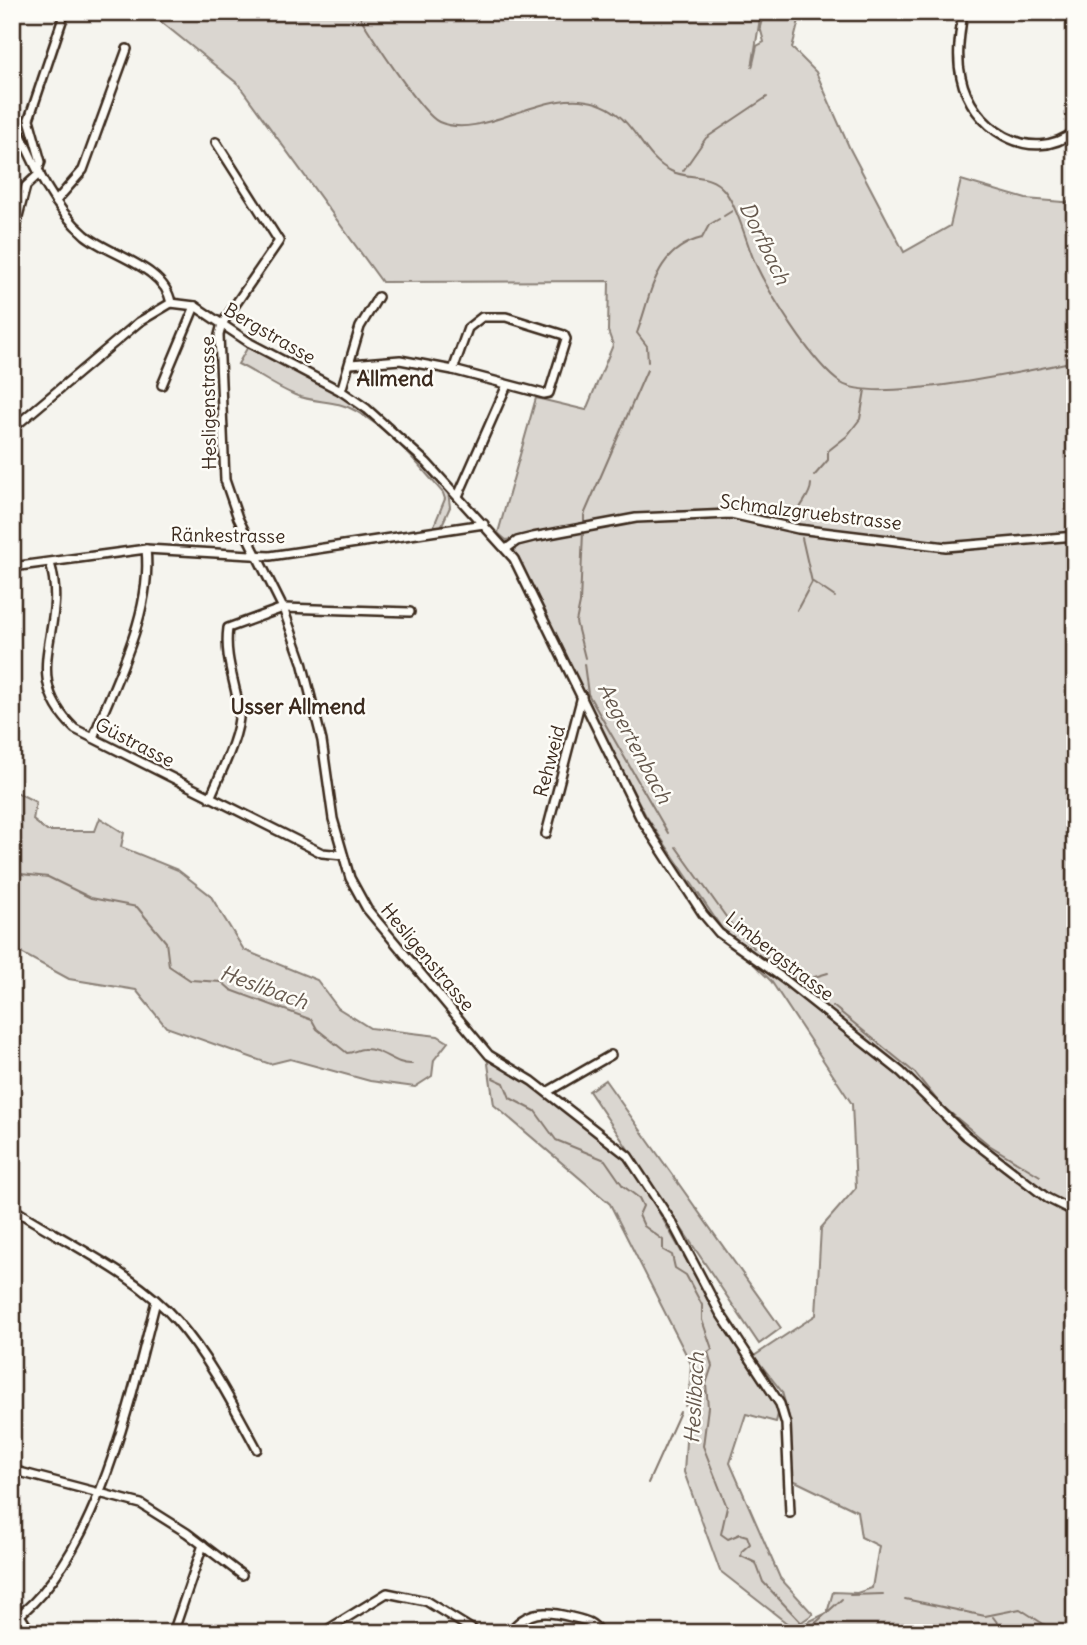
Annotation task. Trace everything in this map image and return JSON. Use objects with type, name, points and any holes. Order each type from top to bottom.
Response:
[{"type":"street","points":[[12,239],[26,186],[39,172],[41,162],[29,119],[65,12]]},
{"type":"street","points":[[963,12],[958,58],[961,79],[970,102],[984,122],[1005,137],[1026,145],[1050,144],[1075,131]]},
{"type":"street","points":[[56,201],[83,170],[127,49]]},
{"type":"street","points":[[12,115],[56,201],[85,235],[159,279],[169,292],[171,303],[139,322],[12,429]]},
{"type":"street","points":[[216,142],[279,241],[222,324]]},
{"type":"street","points":[[341,391],[360,327],[378,296]]},
{"type":"street","name":"Bergstrasse","points":[[171,303],[195,306],[250,343],[341,391],[390,426],[497,538]]},
{"type":"street","points":[[162,385],[195,306]]},
{"type":"street","points":[[351,364],[400,360],[453,370],[544,394],[549,393],[564,335],[506,317],[482,317],[468,328],[453,370]]},
{"type":"street","name":"Hesligenstrasse","points":[[222,324],[219,335],[225,480],[238,518],[282,608],[310,688],[322,741],[333,819],[350,877],[367,909],[489,1055],[547,1092],[628,1156],[673,1224],[720,1313],[780,1404],[786,1424],[790,1513]]},
{"type":"street","points":[[458,496],[508,384]]},
{"type":"street","name":"Schmalzgruebstrasse","points":[[506,549],[517,541],[533,537],[636,518],[731,514],[798,529],[946,547],[1075,536]]},
{"type":"street","name":"Ränkestrasse","points":[[12,567],[146,549],[205,550],[257,556],[484,524]]},
{"type":"street","name":"Limbergstrasse","points":[[497,538],[514,559],[640,817],[703,914],[719,933],[813,1001],[901,1072],[940,1114],[974,1142],[1047,1198],[1075,1212]]},
{"type":"street","points":[[93,738],[138,618],[148,563],[146,549]]},
{"type":"street","name":"Güstrasse","points":[[50,563],[57,598],[46,683],[57,712],[75,729],[211,798],[322,853],[342,855]]},
{"type":"street","points":[[211,798],[232,741],[239,711],[230,678],[228,628],[282,608],[410,612]]},
{"type":"street","name":"Rehweid","points":[[546,834],[582,696]]},
{"type":"street","points":[[547,1092],[611,1055]]},
{"type":"street","points":[[12,1208],[131,1282],[177,1321],[222,1385],[257,1449]]},
{"type":"street","points":[[16,1618],[38,1597],[63,1563],[98,1492],[126,1413],[156,1301]]},
{"type":"street","points":[[12,1470],[141,1504],[204,1545],[242,1575]]},
{"type":"street","points":[[173,1633],[204,1545]]},
{"type":"street","points":[[322,1633],[387,1592],[426,1601],[478,1633]]},
{"type":"street","points":[[12,1602],[16,1618],[31,1633]]},
{"type":"street","points":[[509,1633],[521,1620],[544,1612],[587,1621],[600,1633]]},
{"type":"shaded area","points":[[149,12],[761,12],[752,68],[757,46],[764,42],[760,27],[764,12],[801,12],[792,48],[816,72],[850,149],[904,252],[950,226],[961,180],[1026,199],[1075,203],[1075,1633],[797,1633],[795,1628],[827,1613],[833,1592],[857,1593],[872,1588],[879,1546],[861,1537],[857,1511],[791,1479],[789,1417],[782,1392],[754,1356],[816,1315],[821,1228],[856,1188],[852,1104],[771,981],[731,942],[646,816],[506,549],[537,534],[506,540],[498,533],[536,398],[586,410],[613,345],[608,331],[609,281],[382,282],[238,84]]},
{"type":"shaded area","points":[[250,343],[339,393],[402,442],[448,491],[450,507],[441,527],[433,528],[445,499],[443,493],[392,437],[348,407],[295,395],[238,364]]},
{"type":"shaded area","points":[[12,790],[36,802],[33,820],[47,831],[95,831],[100,818],[124,833],[121,847],[178,870],[210,895],[244,950],[317,980],[338,1008],[370,1028],[438,1036],[448,1042],[434,1060],[432,1076],[415,1087],[370,1081],[290,1059],[270,1064],[166,1027],[136,990],[69,979],[12,948]]},
{"type":"shaded area","points":[[487,1057],[533,1086],[629,1160],[733,1342],[779,1410],[776,1422],[746,1414],[730,1463],[780,1578],[813,1614],[793,1628],[720,1571],[684,1472],[691,1364],[610,1204],[494,1105]]},
{"type":"shaded area","points":[[605,1080],[781,1328],[759,1344],[589,1091]]},
{"type":"waterway","name":"Dorfbach","points":[[357,12],[409,89],[439,122],[459,126],[480,124],[549,103],[572,100],[595,103],[617,114],[662,166],[678,174],[705,178],[718,184],[733,204],[753,258],[779,306],[804,344],[841,383],[859,389],[919,388],[991,378],[1075,361]]},
{"type":"waterway","points":[[683,171],[706,138],[767,97]]},
{"type":"waterway","name":"Aegertenbach","points":[[724,216],[732,211]]},
{"type":"waterway","name":"Aegertenbach","points":[[648,362],[647,346],[637,333],[657,275],[674,252],[702,238],[709,225],[719,219]]},
{"type":"waterway","name":"Aegertenbach","points":[[584,522],[584,515],[647,370]]},
{"type":"waterway","points":[[814,476],[828,460],[828,451],[847,436],[860,419],[865,390]]},
{"type":"waterway","points":[[797,520],[811,484]]},
{"type":"waterway","name":"Aegertenbach","points":[[583,532],[580,603],[576,622],[585,658]]},
{"type":"waterway","points":[[797,610],[812,582],[802,538]]},
{"type":"waterway","points":[[813,582],[835,597]]},
{"type":"waterway","name":"Aegertenbach","points":[[584,664],[588,694],[668,833]]},
{"type":"waterway","name":"Aegertenbach","points":[[676,847],[734,928],[754,948]]},
{"type":"waterway","name":"Heslibach","points":[[12,873],[48,877],[91,898],[137,907],[166,942],[169,966],[190,980],[222,982],[231,990],[312,1020],[317,1029],[347,1053],[370,1049],[399,1062],[412,1064]]},
{"type":"waterway","points":[[767,958],[820,996]]},
{"type":"waterway","points":[[795,977],[811,978],[828,973]]},
{"type":"waterway","points":[[833,1006],[915,1073],[940,1104],[989,1145],[1040,1176]]},
{"type":"waterway","name":"Heslibach","points":[[493,1078],[504,1083],[510,1098],[535,1111],[556,1140],[605,1160],[623,1186],[639,1198],[643,1206],[639,1215],[644,1226],[663,1240],[663,1250],[672,1255],[675,1268],[686,1275],[702,1305],[702,1320],[712,1349],[708,1352],[712,1366],[706,1384],[708,1407],[703,1446],[727,1507],[721,1534],[728,1539],[740,1534],[747,1536],[750,1544],[742,1551],[741,1556],[756,1563],[763,1582],[811,1633]]},
{"type":"waterway","points":[[685,1406],[691,1398],[698,1398],[706,1391]]},
{"type":"waterway","points":[[648,1483],[680,1412]]},
{"type":"waterway","points":[[850,1595],[883,1594]]},
{"type":"waterway","points":[[810,1628],[842,1599]]},
{"type":"waterway","points":[[905,1599],[985,1616],[1020,1609],[1056,1632]]},
{"type":"waterway","points":[[993,1617],[1005,1633]]},
{"type":"district","name":"Allmend","points":[[395,378]]},
{"type":"district","name":"Usser Allmend","points":[[298,706]]}]
